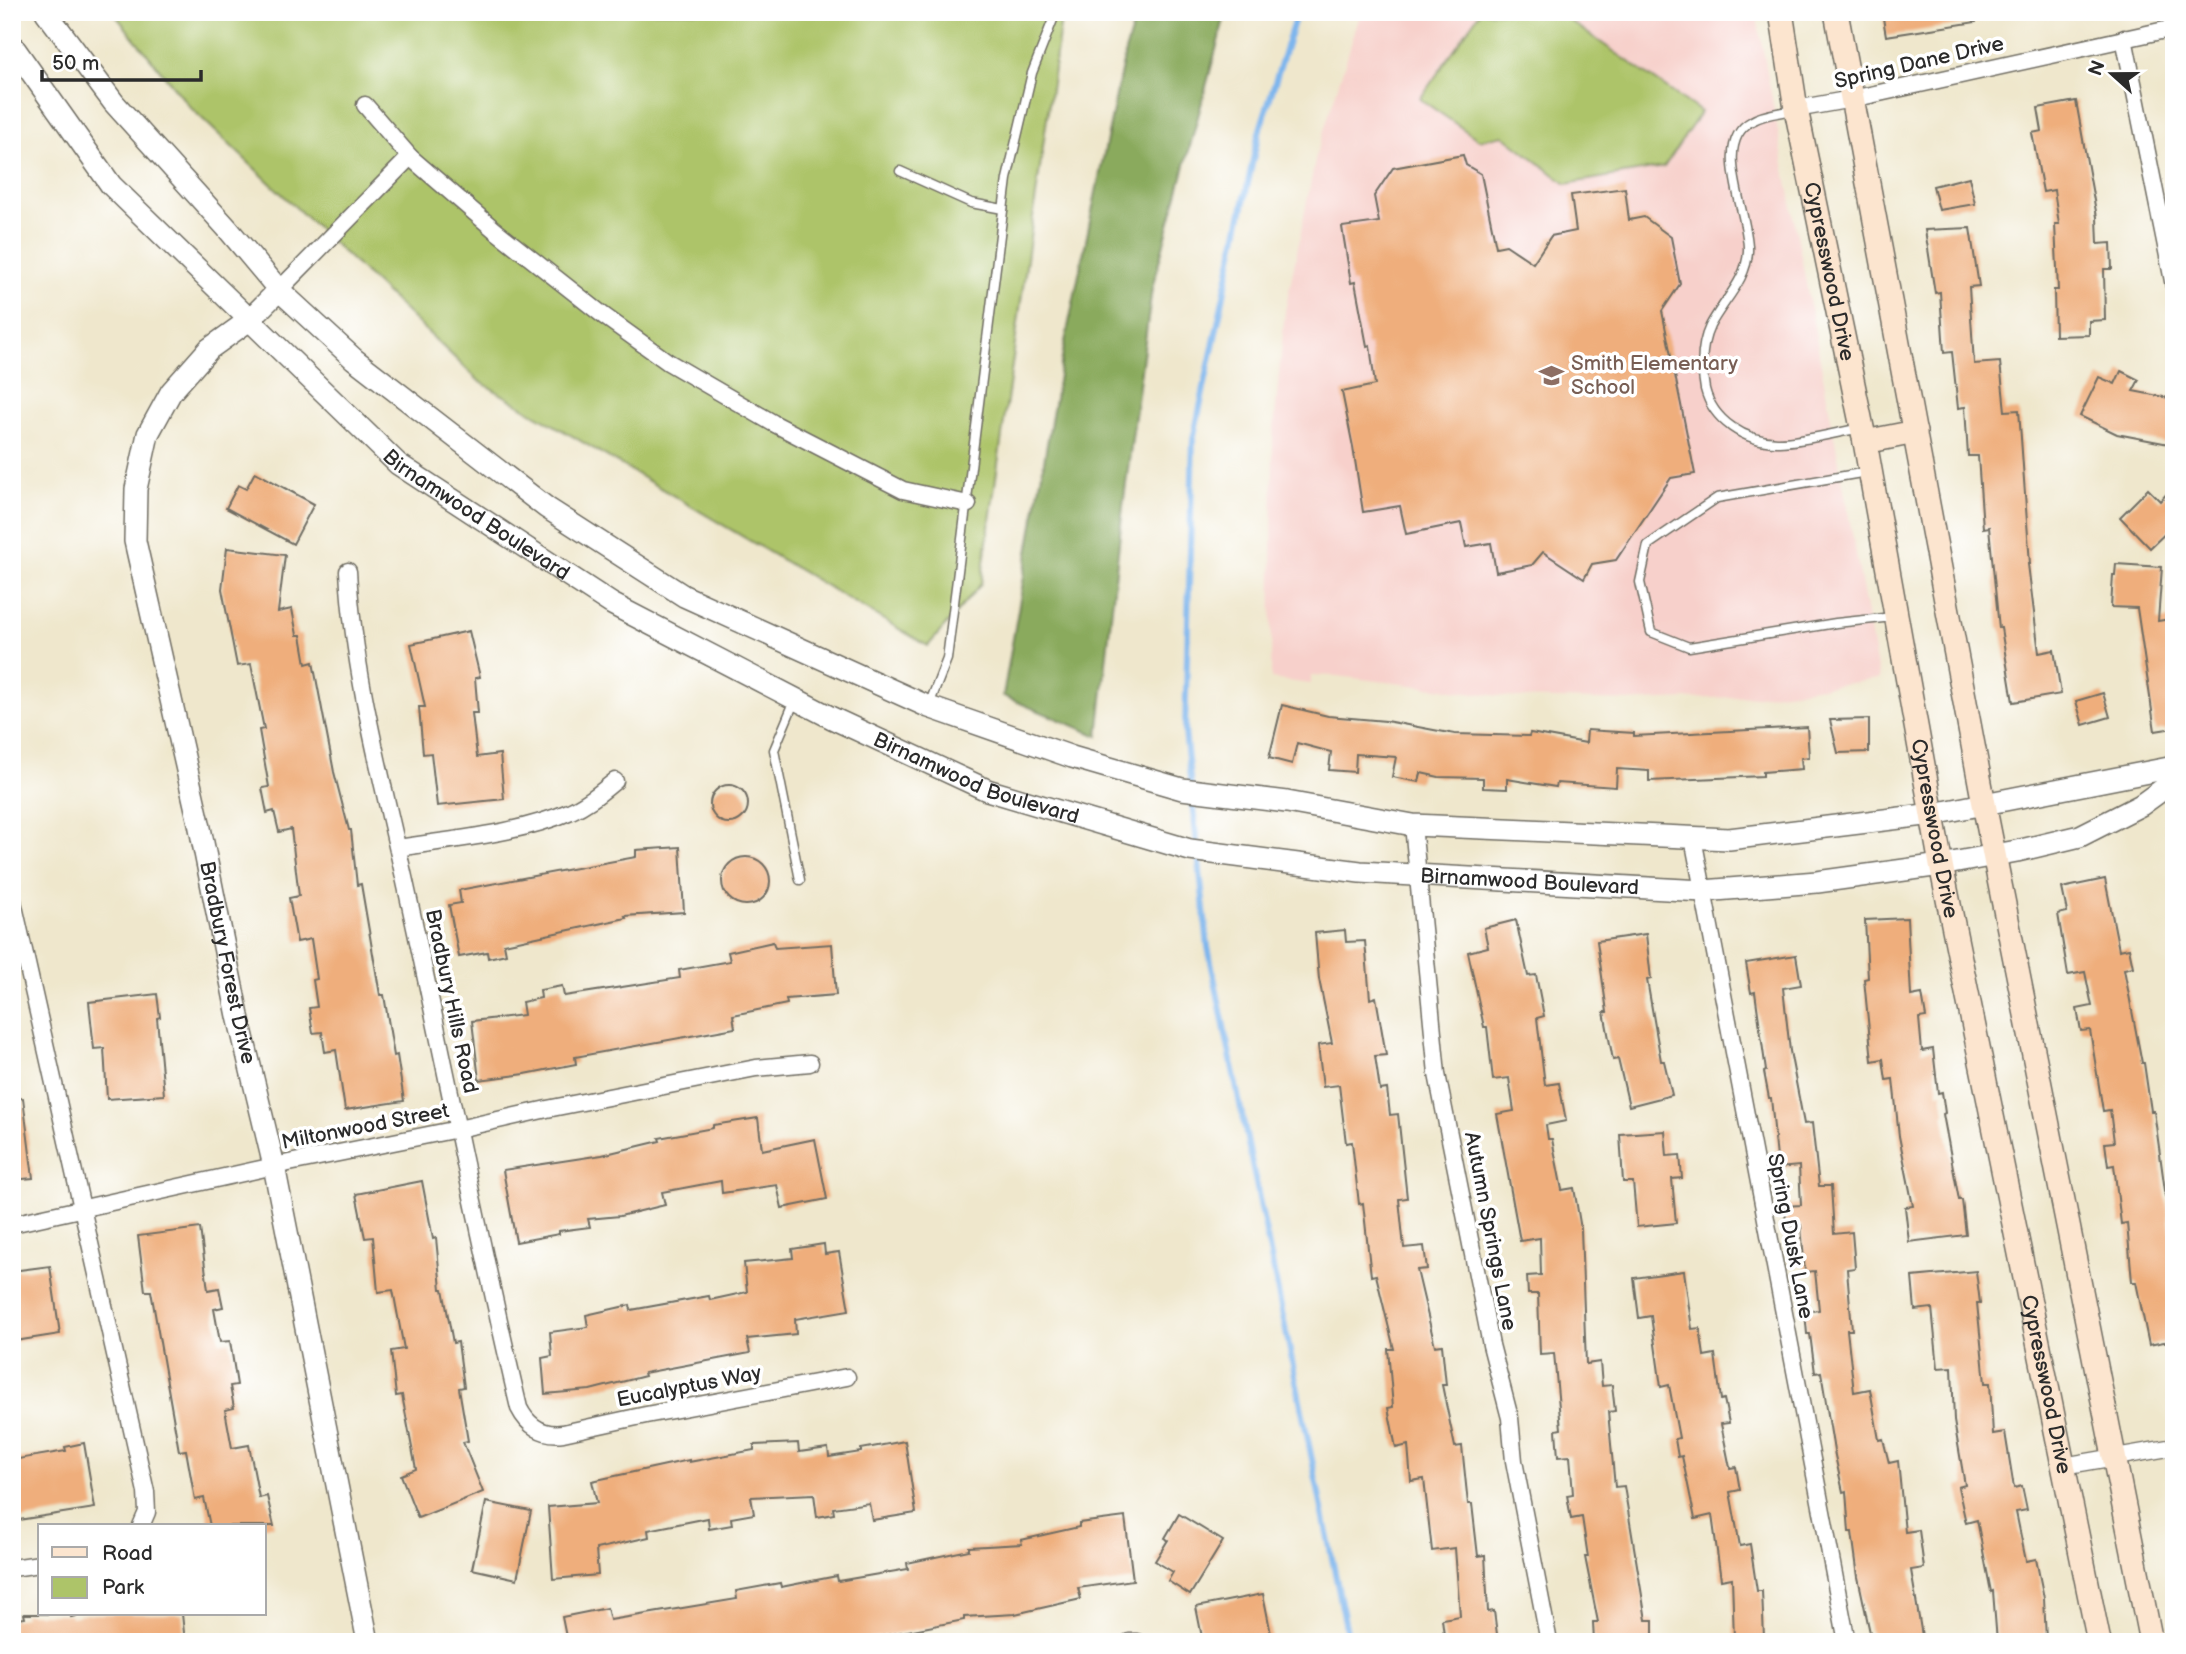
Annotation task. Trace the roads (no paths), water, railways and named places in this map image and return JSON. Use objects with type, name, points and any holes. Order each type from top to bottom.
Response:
[{"type":"main road","name":"Cypresswood Drive","points":[[1781,12],[1796,109],[1864,435],[1941,865],[2099,1642]]},
{"type":"main road","points":[[1836,12],[1984,804],[2151,1642]]},
{"type":"main road","points":[[1864,435],[1915,432]]},
{"type":"street","name":"Birnamwood Boulevard","points":[[46,12],[114,103],[279,290],[354,359],[547,508],[684,596],[929,707],[1072,757],[1182,789],[1287,802],[1413,825],[1729,839],[1933,814],[2174,766]]},
{"type":"street","name":"Spring Dane Drive","points":[[1796,109],[2174,28]]},
{"type":"street","points":[[2124,38],[2174,286]]},
{"type":"street","name":"Birnamwood Boulevard","points":[[12,45],[111,185],[398,464],[612,604],[795,699],[987,790],[1190,850],[1360,872],[1703,891],[1817,882],[1995,856],[2080,836],[2141,805],[2174,781]]},
{"type":"street","points":[[365,105],[410,157],[507,239],[604,316],[668,362],[773,423],[904,490],[968,504]]},
{"type":"street","points":[[279,290],[410,157]]},
{"type":"street","name":"Bradbury Forest Drive","points":[[279,290],[248,321],[209,349],[171,392],[148,434],[136,489],[135,541],[199,823],[238,1017],[274,1166],[368,1642]]},
{"type":"street","name":"Bradbury Hills Road","points":[[348,572],[353,633],[457,1129],[519,1408],[525,1419],[539,1430]]},
{"type":"street","points":[[398,848],[509,829],[552,818],[590,801],[615,781]]},
{"type":"street","name":"Autumn Springs Lane","points":[[1413,825],[1437,1074],[1447,1111],[1491,1345],[1510,1418],[1514,1461],[1549,1642]]},
{"type":"street","name":"Spring Dusk Lane","points":[[1693,838],[1847,1642]]},
{"type":"street","points":[[12,897],[15,924],[146,1492],[147,1512],[142,1524]]},
{"type":"street","name":"Miltonwood Street","points":[[12,1224],[547,1109],[756,1068],[810,1063]]},
{"type":"street","name":"Eucalyptus Way","points":[[539,1430],[564,1433],[847,1377]]},
{"type":"street","points":[[2063,1466],[2174,1447]]},
{"type":"street","points":[[12,1568],[38,1564]]},
{"type":"lane","points":[[929,707],[947,659],[1007,179],[1032,74],[1056,12]]},
{"type":"lane","points":[[1796,109],[1752,120],[1734,144],[1732,163],[1748,250],[1743,274],[1710,327],[1702,359],[1703,376],[1707,395],[1716,412],[1729,426],[1758,440],[1779,443],[1864,435]]},
{"type":"lane","points":[[900,171],[971,203],[1003,209]]},
{"type":"lane","points":[[1870,472],[1717,498],[1648,545],[1640,582],[1651,632],[1689,647],[1836,623],[1896,617]]},
{"type":"lane","points":[[795,699],[774,750],[800,880]]},
{"type":"waterway","points":[[1297,12],[1258,136],[1193,440],[1185,731],[1208,947],[1349,1642]]},
{"type":"place","name":"Smith Elementary School","points":[[1551,375]]}]
